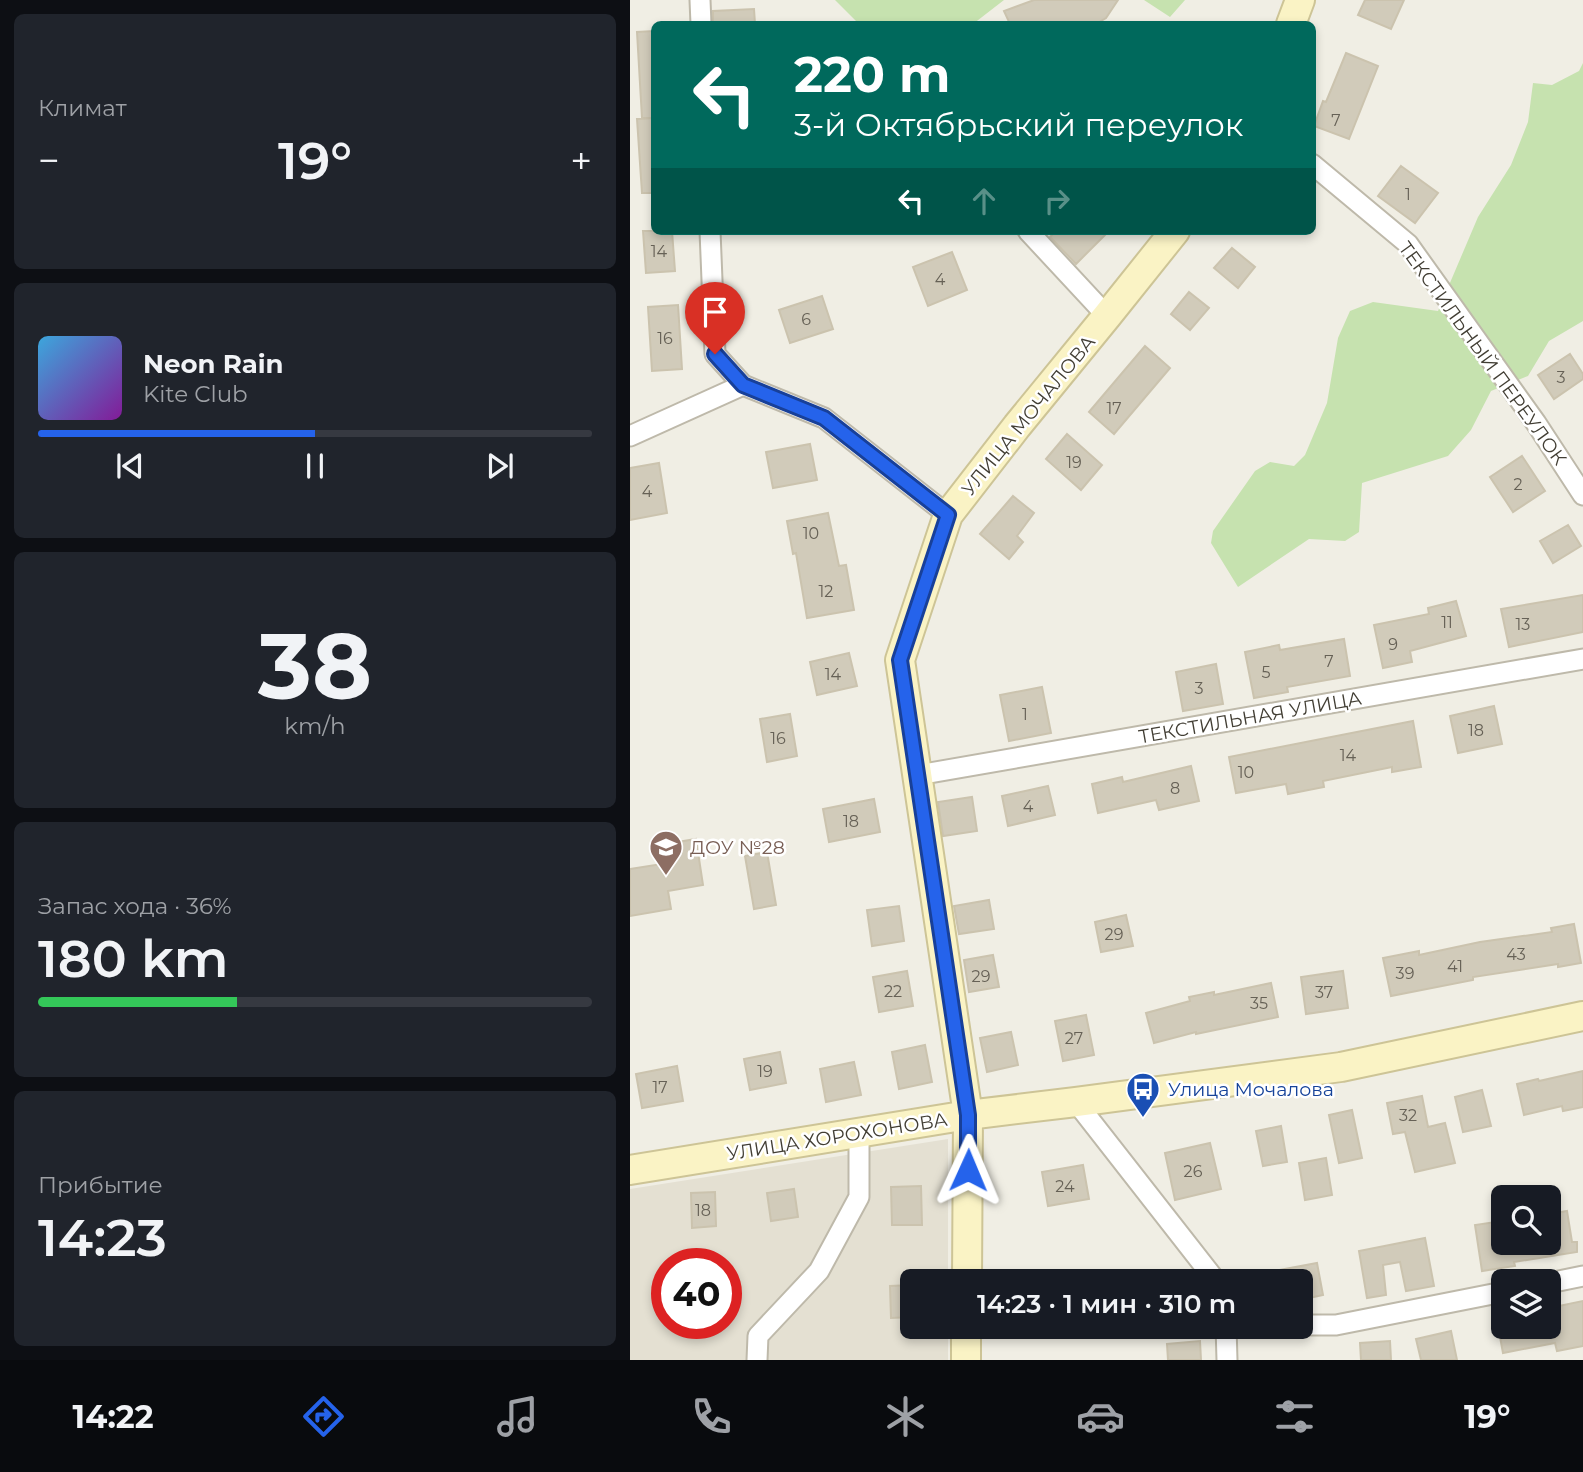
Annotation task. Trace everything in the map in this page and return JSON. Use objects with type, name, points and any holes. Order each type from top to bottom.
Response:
[{"type":"street","points":[[700,0],[701,21]]},
{"type":"street","points":[[1293,21],[1300,0]]},
{"type":"street","name":"ТЕКСТИЛЬНЫЙ ПЕРЕУЛОК","points":[[1316,166],[1408,243],[1536,423],[1583,495]]},
{"type":"street","points":[[710,235],[715,354],[743,385],[824,418],[948,515]]},
{"type":"street","points":[[1032,235],[1107,317]]},
{"type":"street","name":"УЛИЦА МОЧАЛОВА","points":[[967,1269],[968,1115],[900,660],[948,515],[1172,235]]},
{"type":"street","points":[[630,436],[743,385]]},
{"type":"street","name":"ТЕКСТИЛЬНАЯ УЛИЦА","points":[[918,775],[1583,659]]},
{"type":"street","name":"УЛИЦА ХОРОХОНОВА","points":[[630,1170],[968,1115],[1341,1067],[1583,1016]]},
{"type":"street","points":[[1076,1102],[1207,1269]]},
{"type":"street","points":[[757,1360],[758,1336],[819,1271],[859,1197],[859,1132]]},
{"type":"street","points":[[1561,1281],[1583,1276]]},
{"type":"street","points":[[1313,1325],[1336,1325],[1491,1294]]},
{"type":"street","points":[[966,1360],[967,1339]]},
{"type":"street","points":[[1226,1339],[1227,1360]]},
{"type":"shaded area","points":[[948,1139],[948,1269],[900,1269],[900,1339],[948,1339],[948,1360],[630,1360],[630,1189]]},
{"type":"green space","points":[[835,0],[1004,0],[977,21],[856,21]]},
{"type":"green space","points":[[1144,0],[1185,0],[1170,17]]},
{"type":"green space","points":[[1583,63],[1583,321],[1549,341],[1528,376],[1491,391],[1471,430],[1448,456],[1362,483],[1359,532],[1345,541],[1309,539],[1238,587],[1211,543],[1213,531],[1255,471],[1270,462],[1294,466],[1305,455],[1327,403],[1338,338],[1350,311],[1373,302],[1438,311],[1478,217],[1511,165],[1528,122],[1533,83],[1552,85],[1579,71]]},
{"type":"building","points":[[1034,0],[1118,0],[1101,21],[1009,21],[1004,11]]},
{"type":"building","points":[[1365,0],[1404,0],[1391,29],[1358,15]]},
{"type":"building","points":[[754,9],[755,21],[713,21],[713,11]]},
{"type":"building","points":[[651,31],[651,118],[642,118],[637,32]]},
{"type":"building","points":[[1346,53],[1378,66],[1349,139],[1316,127],[1323,101],[1326,102]]},
{"type":"building","points":[[651,118],[651,193],[642,193],[637,119]]},
{"type":"building","points":[[1401,166],[1438,193],[1415,223],[1378,196]]},
{"type":"building","points":[[643,231],[651,231],[651,235],[672,235],[675,271],[646,273]]},
{"type":"building","points":[[1052,235],[1105,235],[1076,264],[1050,237]]},
{"type":"building","points":[[1232,248],[1255,267],[1238,288],[1214,268]]},
{"type":"building","points":[[952,252],[967,290],[928,306],[913,267]]},
{"type":"building","points":[[1189,292],[1209,308],[1190,330],[1171,314]]},
{"type":"building","points":[[822,296],[833,329],[790,343],[779,310]]},
{"type":"building","points":[[678,305],[682,369],[652,371],[648,307]]},
{"type":"building","points":[[1145,346],[1170,368],[1114,434],[1089,412]]},
{"type":"building","points":[[1570,354],[1583,374],[1583,379],[1554,399],[1538,375]]},
{"type":"building","points":[[1067,434],[1102,465],[1081,490],[1046,459]]},
{"type":"building","points":[[810,444],[817,480],[773,488],[766,452]]},
{"type":"building","points":[[1522,456],[1545,491],[1513,512],[1490,477]]},
{"type":"building","points":[[659,463],[667,513],[630,520],[630,468]]},
{"type":"building","points":[[1013,496],[1034,513],[1017,536],[1023,542],[1009,559],[980,534]]},
{"type":"building","points":[[828,513],[839,566],[846,565],[854,610],[807,618],[796,553],[793,554],[787,521]]},
{"type":"building","points":[[1568,525],[1581,546],[1553,563],[1540,541]]},
{"type":"building","points":[[1583,595],[1583,632],[1509,647],[1501,609]]},
{"type":"building","points":[[1456,601],[1466,636],[1410,651],[1412,662],[1383,668],[1374,625],[1429,614],[1428,608]]},
{"type":"building","points":[[1344,639],[1350,676],[1287,687],[1288,692],[1254,698],[1245,652],[1279,645],[1280,650]]},
{"type":"building","points":[[849,653],[857,686],[817,695],[810,662]]},
{"type":"building","points":[[1216,664],[1223,704],[1183,711],[1176,672]]},
{"type":"building","points":[[1042,687],[1051,733],[1009,741],[1000,695]]},
{"type":"building","points":[[1494,706],[1502,744],[1458,753],[1450,716]]},
{"type":"building","points":[[790,714],[797,756],[767,762],[760,719]]},
{"type":"building","points":[[1413,721],[1421,767],[1392,772],[1392,767],[1323,781],[1324,787],[1288,794],[1286,784],[1236,793],[1229,757]]},
{"type":"building","points":[[1191,766],[1199,801],[1159,810],[1156,800],[1098,813],[1092,784],[1122,777],[1123,782]]},
{"type":"building","points":[[1048,786],[1055,815],[1008,826],[1002,796]]},
{"type":"building","points":[[972,797],[977,831],[943,836],[938,802]]},
{"type":"building","points":[[874,799],[880,832],[829,842],[823,809]]},
{"type":"building","name":"ДОУ №28","points":[[696,839],[703,885],[668,891],[671,909],[630,916],[630,869],[662,864],[659,845]]},
{"type":"building","points":[[767,852],[776,905],[754,909],[745,856]]},
{"type":"building","points":[[989,900],[994,929],[959,934],[954,906]]},
{"type":"building","points":[[899,906],[904,941],[872,946],[867,910]]},
{"type":"building","points":[[1126,915],[1133,946],[1101,952],[1095,922]]},
{"type":"building","points":[[1574,924],[1581,963],[1473,977],[1473,980],[1391,996],[1383,958],[1419,951],[1419,955],[1480,942],[1552,932],[1551,928]]},
{"type":"building","points":[[993,955],[999,987],[969,992],[964,960]]},
{"type":"building","points":[[907,971],[913,1006],[879,1012],[873,977]]},
{"type":"building","points":[[1343,971],[1348,1008],[1306,1014],[1301,977]]},
{"type":"building","points":[[1271,983],[1278,1017],[1196,1032],[1154,1043],[1146,1013],[1190,1001],[1189,997],[1214,992],[1214,995]]},
{"type":"building","points":[[1086,1015],[1094,1055],[1063,1061],[1055,1021]]},
{"type":"building","points":[[1011,1032],[1018,1065],[987,1072],[980,1038]]},
{"type":"building","points":[[925,1045],[932,1082],[899,1089],[892,1052]]},
{"type":"building","points":[[780,1052],[786,1083],[750,1090],[744,1059]]},
{"type":"building","points":[[854,1062],[861,1095],[826,1102],[820,1069]]},
{"type":"building","points":[[677,1066],[683,1101],[642,1108],[636,1074]]},
{"type":"building","points":[[1583,1071],[1583,1107],[1563,1111],[1562,1106],[1524,1115],[1517,1084]]},
{"type":"building","points":[[1482,1090],[1491,1126],[1463,1132],[1455,1097]]},
{"type":"building","points":[[1422,1096],[1428,1127],[1445,1123],[1455,1163],[1415,1172],[1405,1132],[1393,1134],[1387,1103]]},
{"type":"building","points":[[1352,1110],[1362,1158],[1339,1163],[1329,1115]]},
{"type":"building","points":[[1281,1126],[1287,1162],[1263,1166],[1256,1131]]},
{"type":"building","points":[[1210,1143],[1221,1189],[1175,1200],[1165,1153]]},
{"type":"building","points":[[1326,1158],[1332,1195],[1305,1200],[1299,1163]]},
{"type":"building","points":[[1083,1165],[1089,1199],[1048,1206],[1042,1172]]},
{"type":"building","points":[[921,1186],[922,1225],[892,1225],[891,1187]]},
{"type":"building","points":[[794,1189],[798,1217],[771,1221],[767,1193]]},
{"type":"building","points":[[715,1192],[716,1226],[692,1228],[691,1193]]},
{"type":"building","points":[[1567,1211],[1572,1242],[1577,1242],[1577,1252],[1561,1255],[1561,1212]]},
{"type":"building","points":[[1491,1223],[1491,1255],[1558,1255],[1514,1262],[1515,1266],[1482,1271],[1475,1225]]},
{"type":"building","points":[[1425,1238],[1434,1286],[1406,1291],[1400,1262],[1383,1265],[1386,1295],[1367,1298],[1359,1251]]},
{"type":"building","points":[[1317,1263],[1323,1295],[1313,1297],[1313,1269],[1285,1269]]},
{"type":"building","points":[[890,1286],[900,1286],[900,1318],[891,1318]]},
{"type":"building","points":[[1583,1301],[1583,1346],[1557,1351],[1555,1343],[1503,1353],[1500,1339],[1561,1339],[1561,1306]]},
{"type":"building","points":[[1451,1331],[1457,1360],[1421,1360],[1416,1339]]},
{"type":"building","points":[[1200,1341],[1201,1360],[1168,1360],[1167,1344]]},
{"type":"building","points":[[1390,1341],[1391,1360],[1361,1360],[1360,1343]]},
{"type":"place","name":"ДОУ №28","points":[[666,877]]},
{"type":"place","name":"Улица Мочалова","points":[[1143,1119]]},
{"type":"route","points":[[715,354],[743,385],[824,418],[948,515],[900,660],[968,1115],[968,1170]]}]
